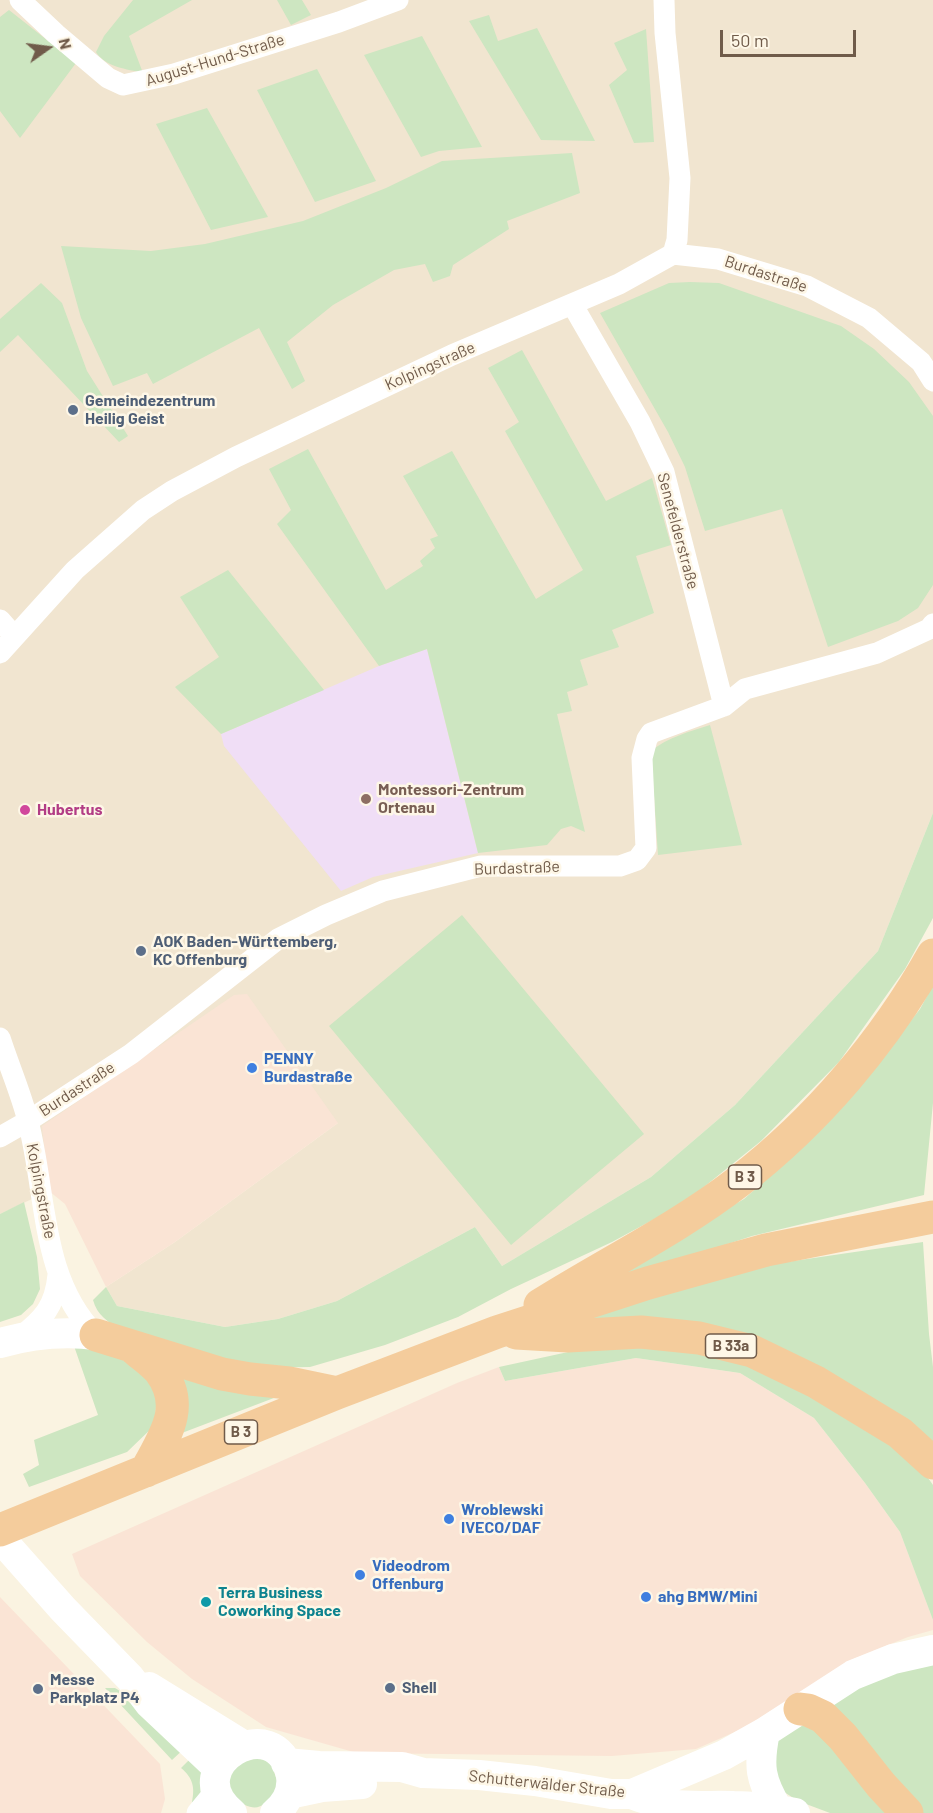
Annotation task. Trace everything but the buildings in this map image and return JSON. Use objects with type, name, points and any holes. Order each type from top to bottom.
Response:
[{"type":"highway","name":"B 3","points":[[496,1332],[686,1218],[738,1183],[789,1139],[836,1090],[880,1038],[933,955]]},
{"type":"highway","name":"B 3","points":[[0,1530],[337,1393],[496,1332],[648,1283],[766,1250],[933,1217]]},
{"type":"highway","name":"B 33a","points":[[496,1332],[568,1336],[641,1332],[699,1338],[752,1351],[816,1382],[900,1433],[933,1463]]},
{"type":"highway","points":[[96,1335],[135,1349],[222,1374],[289,1383],[337,1393]]},
{"type":"highway","points":[[135,1349],[158,1369],[167,1382],[173,1413],[170,1425],[146,1471]]},
{"type":"highway","points":[[800,1709],[823,1717],[843,1737],[881,1785],[907,1813]]},
{"type":"main road","points":[[10,1341],[54,1333],[96,1335]]},
{"type":"main road","points":[[0,1538],[63,1609],[130,1678],[222,1790]]},
{"type":"main road","name":"Schutterwälder Straße","points":[[282,1804],[291,1778],[286,1763],[319,1766],[402,1767],[423,1773],[513,1778],[611,1794],[632,1794],[724,1755],[765,1732],[853,1675],[893,1659],[933,1650]]},
{"type":"main road","points":[[130,1678],[160,1692],[243,1745]]},
{"type":"main road","points":[[765,1732],[761,1767],[765,1788],[786,1811]]},
{"type":"main road","points":[[222,1790],[228,1754],[243,1745],[260,1744],[268,1747],[279,1753],[286,1763]]},
{"type":"main road","name":"Schutterwälder Straße","points":[[282,1804],[322,1787],[404,1783],[423,1773]]},
{"type":"main road","points":[[632,1794],[653,1803],[666,1805],[694,1808],[735,1806],[786,1811]]},
{"type":"street","name":"August-Hund-Straße","points":[[21,0],[56,34],[108,78],[123,85],[174,74],[339,22],[398,0]]},
{"type":"street","points":[[664,0],[665,33],[680,178],[677,240],[673,254]]},
{"type":"street","name":"Kolpingstraße","points":[[0,653],[75,570],[143,510],[172,490],[236,457],[452,355],[619,284],[673,254]]},
{"type":"street","name":"Burdastraße","points":[[673,254],[718,259],[807,286],[869,318],[927,357],[933,381]]},
{"type":"street","name":"Senefelderstraße","points":[[572,304],[640,422],[664,472],[724,706]]},
{"type":"street","points":[[0,620],[14,636]]},
{"type":"street","name":"Burdastraße","points":[[0,1137],[131,1054],[278,939],[326,915],[383,891],[481,866],[620,866],[637,860],[646,848],[642,758],[646,739],[651,733],[724,706],[745,689],[877,653],[929,629],[933,624]]},
{"type":"street","name":"Kolpingstraße","points":[[0,1038],[28,1121],[57,1275],[78,1317],[96,1335]]},
{"type":"street","name":"Kolpingstraße","points":[[10,1341],[45,1314],[54,1300],[57,1275]]},
{"type":"street","points":[[197,1813],[222,1790]]},
{"type":"shaded area","points":[[0,0],[933,0],[933,813],[878,951],[735,1105],[651,1177],[502,1266],[475,1227],[337,1301],[278,1319],[225,1327],[117,1306],[106,1287],[175,1242],[338,1123],[49,1191],[0,1214]]},
{"type":"shaded area","name":"Montessori-Zentrum Ortenau","points":[[427,649],[478,853],[373,877],[341,891],[224,746],[221,734],[379,666]]},
{"type":"shaded area","points":[[247,994],[338,1123],[175,1242],[106,1287],[65,1204],[49,1191],[42,1126],[234,995]]},
{"type":"shaded area","points":[[636,1358],[740,1373],[814,1418],[900,1532],[933,1620],[933,1630],[908,1637],[851,1660],[744,1728],[696,1749],[612,1756],[357,1753],[266,1727],[192,1679],[147,1642],[80,1576],[72,1554],[457,1383],[499,1367],[505,1381]]},
{"type":"shaded area","name":"Messe Parkplatz P4","points":[[0,1597],[160,1764],[165,1799],[161,1813],[0,1813]]},
{"type":"green space","points":[[133,0],[192,0],[129,36],[143,73],[111,64],[96,52],[104,36]]},
{"type":"green space","points":[[277,0],[302,0],[311,15],[291,25]]},
{"type":"green space","points":[[9,10],[76,63],[20,138],[0,111],[0,17]]},
{"type":"green space","points":[[489,15],[498,41],[537,28],[595,141],[541,140],[469,21]]},
{"type":"green space","points":[[646,29],[654,142],[634,143],[609,85],[627,70],[614,43]]},
{"type":"green space","points":[[422,36],[482,147],[439,151],[421,157],[364,55]]},
{"type":"green space","points":[[317,69],[376,181],[315,202],[257,90]]},
{"type":"green space","points":[[207,108],[268,217],[211,230],[156,124]]},
{"type":"green space","points":[[572,153],[580,193],[507,221],[509,229],[453,265],[450,276],[433,282],[425,264],[394,270],[333,305],[287,342],[305,381],[292,389],[259,328],[153,384],[147,373],[113,386],[81,318],[61,246],[151,251],[205,244],[303,221],[386,188],[442,161]]},
{"type":"green space","points":[[41,283],[62,303],[87,371],[128,436],[119,442],[18,335],[0,352],[0,319]]},
{"type":"green space","points":[[669,283],[719,283],[841,326],[874,349],[909,382],[933,416],[933,585],[918,608],[898,621],[828,647],[782,509],[705,531],[685,467],[668,432],[600,313]]},
{"type":"green space","points":[[522,350],[606,501],[652,478],[671,545],[636,556],[654,613],[612,630],[619,647],[580,660],[588,685],[567,692],[572,711],[557,714],[585,832],[571,826],[561,829],[547,845],[478,853],[427,649],[379,666],[277,524],[291,510],[269,469],[308,449],[386,590],[423,566],[420,561],[435,548],[430,539],[438,536],[403,476],[452,451],[536,599],[583,570],[505,431],[519,422],[488,368]]},
{"type":"green space","points":[[228,570],[324,690],[221,734],[175,687],[219,657],[180,597]]},
{"type":"green space","points":[[710,725],[742,845],[658,855],[651,751],[672,738]]},
{"type":"green space","points":[[933,813],[933,918],[905,969],[839,1062],[761,1141],[684,1203],[612,1242],[511,1289],[458,1317],[385,1345],[310,1367],[245,1368],[120,1329],[107,1321],[97,1310],[93,1300],[106,1287],[117,1306],[225,1327],[278,1319],[337,1301],[475,1227],[502,1266],[651,1177],[735,1105],[878,951]]},
{"type":"green space","points":[[462,915],[644,1134],[511,1245],[329,1026]]},
{"type":"green space","points":[[933,985],[933,1103],[924,1195],[752,1236],[598,1287],[594,1283],[744,1199],[789,1159],[854,1093],[920,1009]]},
{"type":"green space","points":[[24,1202],[37,1257],[40,1289],[33,1304],[21,1315],[0,1322],[0,1214]]},
{"type":"green space","points":[[923,1242],[933,1367],[933,1458],[860,1395],[569,1318],[759,1266]]},
{"type":"green space","points":[[605,1344],[685,1346],[751,1365],[886,1435],[921,1468],[933,1485],[933,1620],[900,1532],[865,1483],[814,1418],[740,1373],[636,1358],[505,1381],[499,1367]]},
{"type":"green space","points":[[74,1346],[115,1355],[140,1370],[157,1388],[155,1425],[127,1452],[29,1487],[23,1474],[39,1465],[34,1440],[98,1415]]},
{"type":"green space","points":[[165,1364],[287,1393],[174,1436]]},
{"type":"green space","points":[[933,1662],[933,1813],[921,1813],[822,1703],[865,1680]]},
{"type":"green space","points":[[105,1688],[115,1688],[125,1694],[186,1747],[172,1760]]},
{"type":"green space","points":[[812,1721],[895,1813],[830,1813],[798,1801],[781,1790],[773,1774],[774,1739],[785,1727]]},
{"type":"green space","points":[[193,1756],[201,1768],[204,1780],[202,1791],[195,1804],[192,1802],[192,1783],[181,1768]]},
{"type":"green space","points":[[269,1757],[280,1789],[267,1802],[257,1807],[246,1806],[230,1797],[227,1769],[233,1761]]},
{"type":"place","name":"Gemeindezentrum Heilig Geist","points":[[73,410]]},
{"type":"place","name":"Montessori-Zentrum Ortenau","points":[[366,799]]},
{"type":"place","name":"Hubertus","points":[[25,810]]},
{"type":"place","name":"AOK Baden-Württemberg, KC Offenburg","points":[[141,951]]},
{"type":"place","name":"PENNY Burdastraße","points":[[252,1068]]},
{"type":"place","name":"Wroblewski IVECO/DAF","points":[[449,1519]]},
{"type":"place","name":"Videodrom Offenburg","points":[[360,1575]]},
{"type":"place","name":"ahg BMW/Mini","points":[[646,1597]]},
{"type":"place","name":"Terra Business Coworking Space","points":[[206,1602]]},
{"type":"place","name":"Shell","points":[[390,1688]]},
{"type":"place","name":"Messe Parkplatz P4","points":[[38,1689]]}]
